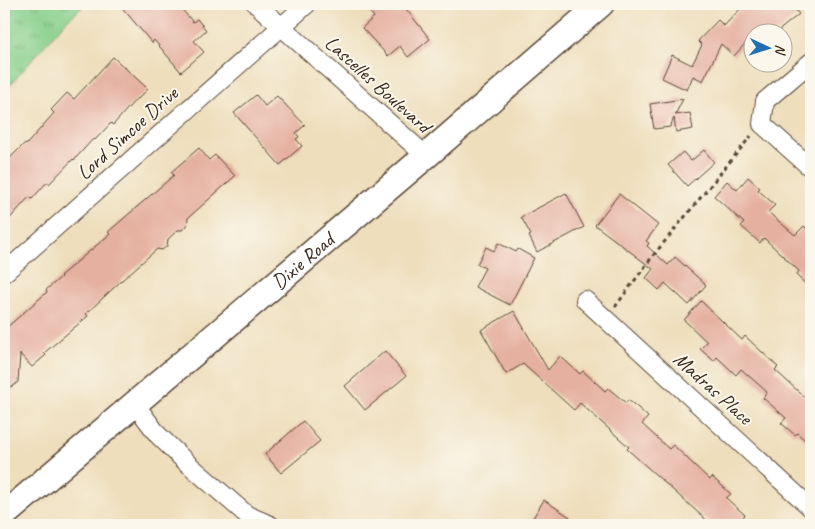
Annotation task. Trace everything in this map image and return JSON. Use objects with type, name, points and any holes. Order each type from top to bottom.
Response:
[{"type":"main road","name":"Dixie Road","points":[[4,515],[426,156],[601,4]]},
{"type":"street","name":"Lascelles Boulevard","points":[[256,4],[426,156]]},
{"type":"street","name":"Lord Simcoe Drive","points":[[4,273],[306,4]]},
{"type":"street","points":[[811,62],[765,101],[762,124],[811,168]]},
{"type":"street","name":"Madras Place","points":[[585,300],[811,508]]},
{"type":"street","points":[[135,404],[158,435],[186,462],[247,514],[270,525]]},
{"type":"path","points":[[606,320],[652,257],[762,124]]},
{"type":"green space","points":[[4,4],[86,4],[66,21],[4,92]]},
{"type":"building","points":[[119,4],[177,4],[193,22],[197,19],[206,30],[194,41],[204,52],[181,72],[154,40],[152,43]]},
{"type":"building","points":[[362,4],[402,4],[430,39],[408,57],[400,46],[388,56],[362,28],[374,17]]},
{"type":"building","points":[[745,4],[790,4],[799,14],[789,22],[742,22],[742,47],[734,56],[721,44],[703,81],[693,76],[687,90],[662,78],[672,55],[692,65],[702,45],[698,41],[718,20],[724,26]]},
{"type":"building","points":[[113,57],[148,89],[137,98],[113,125],[111,123],[95,140],[93,139],[49,184],[47,182],[32,199],[29,197],[4,225],[4,152],[10,158],[24,144],[26,145],[54,113],[51,110],[67,93],[74,99]]},
{"type":"building","points":[[256,95],[265,106],[277,96],[305,125],[296,133],[299,137],[296,139],[302,146],[280,165],[234,113]]},
{"type":"building","points":[[683,99],[675,115],[690,113],[693,129],[676,132],[674,118],[670,127],[654,129],[650,104]]},
{"type":"building","points":[[199,148],[209,160],[215,155],[235,176],[188,218],[187,226],[182,230],[178,230],[168,239],[167,246],[162,250],[157,249],[122,280],[86,314],[88,316],[44,353],[46,355],[32,367],[20,354],[18,382],[12,387],[4,385],[4,330],[47,292],[46,290],[60,276],[110,234],[108,232],[174,175],[171,172]]},
{"type":"building","points":[[704,150],[714,162],[687,186],[668,165],[683,152],[691,161]]},
{"type":"building","points":[[748,177],[760,188],[758,190],[775,205],[768,212],[795,235],[804,226],[811,233],[811,289],[796,275],[799,271],[764,238],[760,243],[741,226],[744,223],[714,196],[727,181],[737,190]]},
{"type":"building","points":[[566,193],[584,227],[537,252],[529,236],[531,235],[521,217]]},
{"type":"building","points":[[619,194],[658,225],[646,241],[649,243],[647,246],[668,265],[675,257],[706,285],[689,305],[665,283],[659,290],[646,278],[653,269],[595,225]]},
{"type":"building","points":[[498,243],[516,252],[518,249],[534,258],[510,305],[475,287],[485,268],[477,264],[486,247],[494,251]]},
{"type":"building","points":[[701,301],[742,340],[745,336],[778,367],[775,370],[811,403],[811,445],[781,423],[786,418],[763,398],[767,392],[741,369],[736,375],[717,357],[714,361],[700,349],[707,342],[684,320]]},
{"type":"building","points":[[514,311],[548,370],[560,356],[580,374],[583,371],[605,391],[608,388],[626,403],[628,400],[636,406],[648,417],[642,424],[669,449],[673,445],[710,480],[712,477],[731,494],[726,498],[745,515],[736,525],[712,525],[627,449],[629,447],[580,403],[574,410],[523,364],[506,374],[481,330]]},
{"type":"building","points":[[385,351],[406,376],[365,410],[345,386]]},
{"type":"building","points":[[303,421],[320,441],[281,473],[265,454]]},
{"type":"building","points":[[544,500],[570,517],[565,525],[538,525],[531,521]]}]
